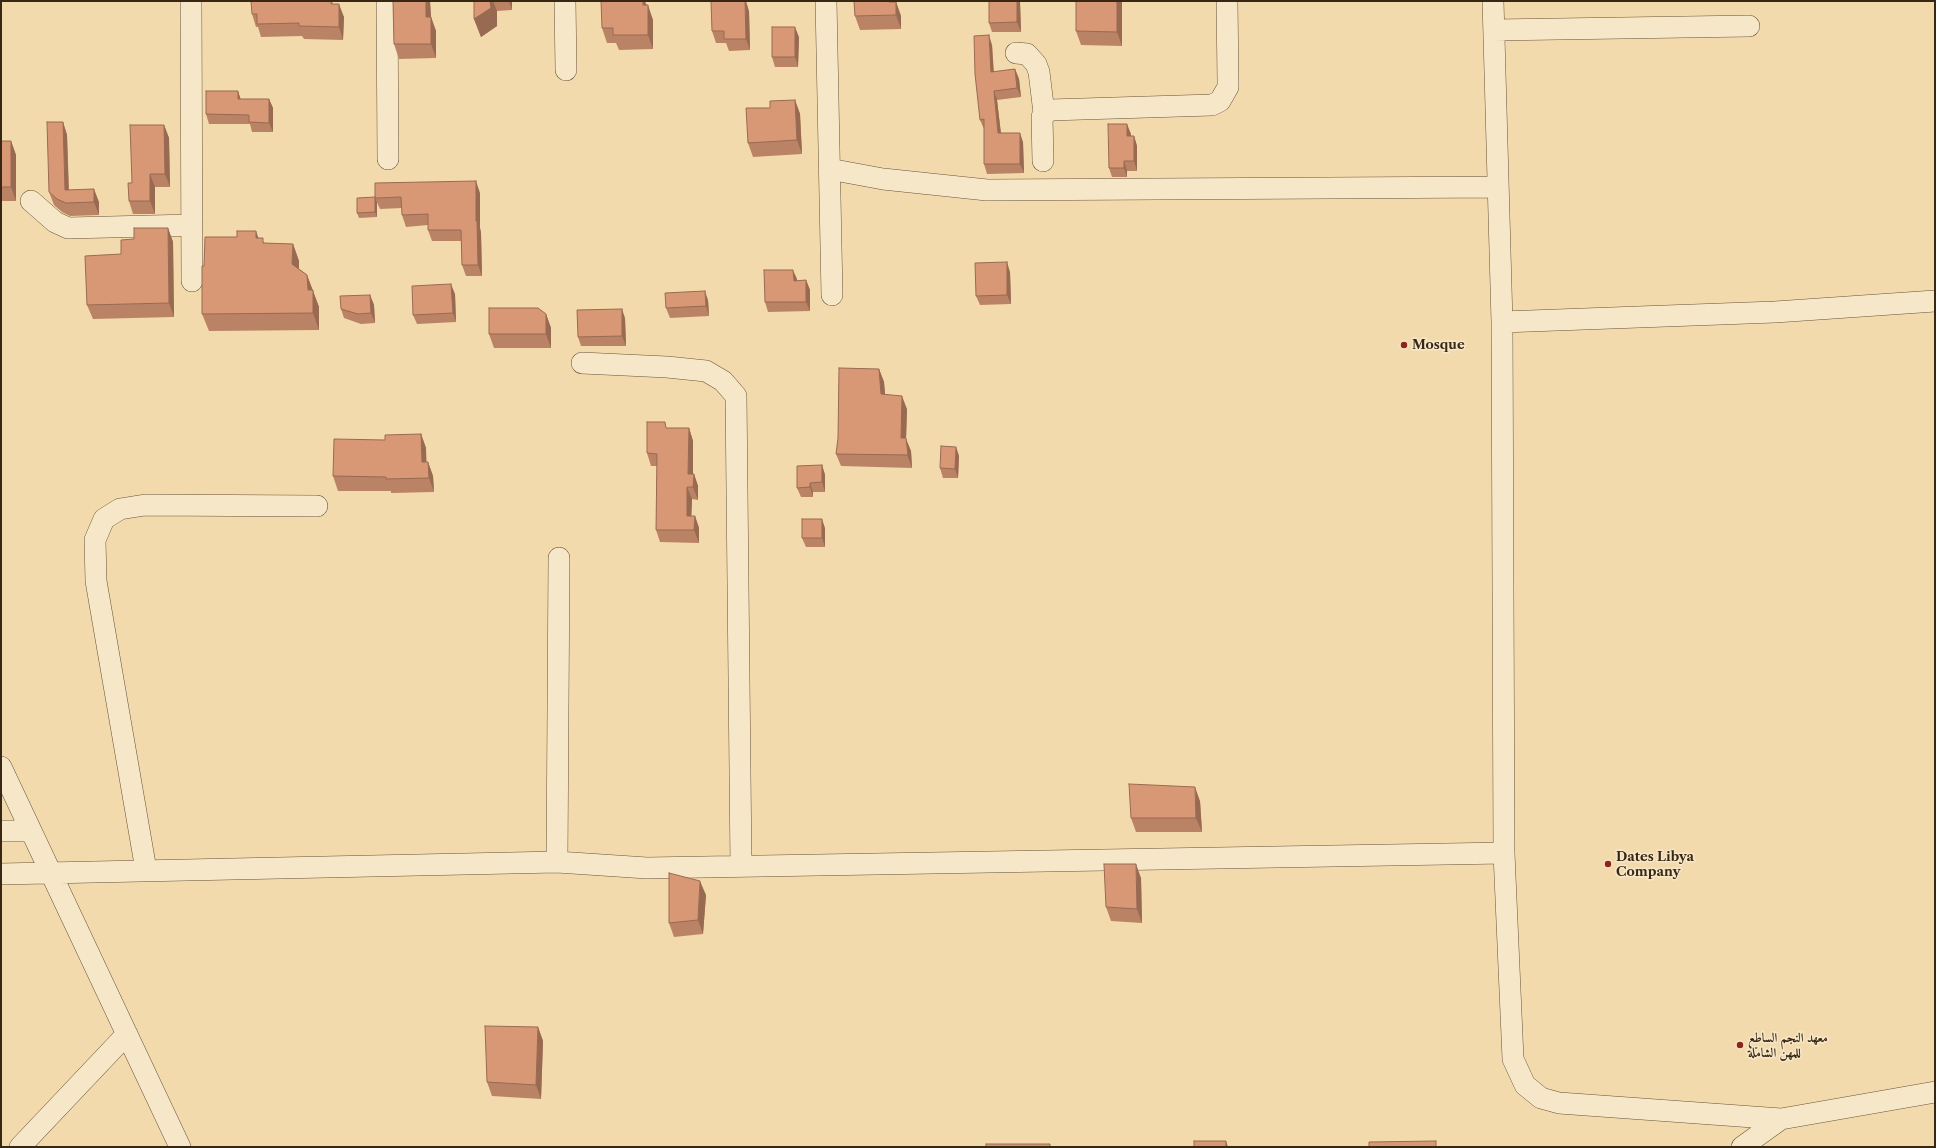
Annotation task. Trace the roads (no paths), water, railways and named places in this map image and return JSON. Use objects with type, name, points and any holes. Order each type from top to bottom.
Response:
[{"type":"street","points":[[191,1],[192,281]]},
{"type":"street","points":[[388,1],[388,159]]},
{"type":"street","points":[[565,1],[566,70]]},
{"type":"street","points":[[826,1],[832,295]]},
{"type":"street","points":[[1044,114],[1050,110],[1212,105],[1220,101],[1228,87],[1227,1]]},
{"type":"street","points":[[1493,1],[1502,322],[1504,853],[1513,1059],[1525,1086],[1541,1098],[1559,1103],[1781,1119],[1935,1092]]},
{"type":"street","points":[[1495,30],[1749,26]]},
{"type":"street","points":[[1016,53],[1027,54],[1036,64],[1039,72],[1044,114],[1042,117],[1043,161]]},
{"type":"street","points":[[830,169],[883,179],[987,190],[1498,186]]},
{"type":"street","points":[[31,201],[55,222],[68,228],[192,225]]},
{"type":"street","points":[[1502,322],[1775,312],[1935,301]]},
{"type":"street","points":[[582,364],[667,367],[706,371],[723,381],[736,396],[741,866]]},
{"type":"street","points":[[146,870],[96,581],[95,540],[104,519],[120,509],[145,505],[317,506]]},
{"type":"street","points":[[557,862],[558,558]]},
{"type":"street","points":[[1,766],[30,831],[180,1147]]},
{"type":"street","points":[[1,831],[30,831]]},
{"type":"street","points":[[1,874],[557,862],[647,868],[1504,853]]},
{"type":"street","points":[[20,1147],[126,1034]]},
{"type":"street","points":[[1742,1147],[1781,1119]]},
{"type":"place","name":"Mosque","points":[[1404,345]]},
{"type":"place","name":"Dates Libya Company","points":[[1608,864]]},
{"type":"place","name":"معهد النجم الساطع للمهن الشاملة","points":[[1740,1045]]}]
